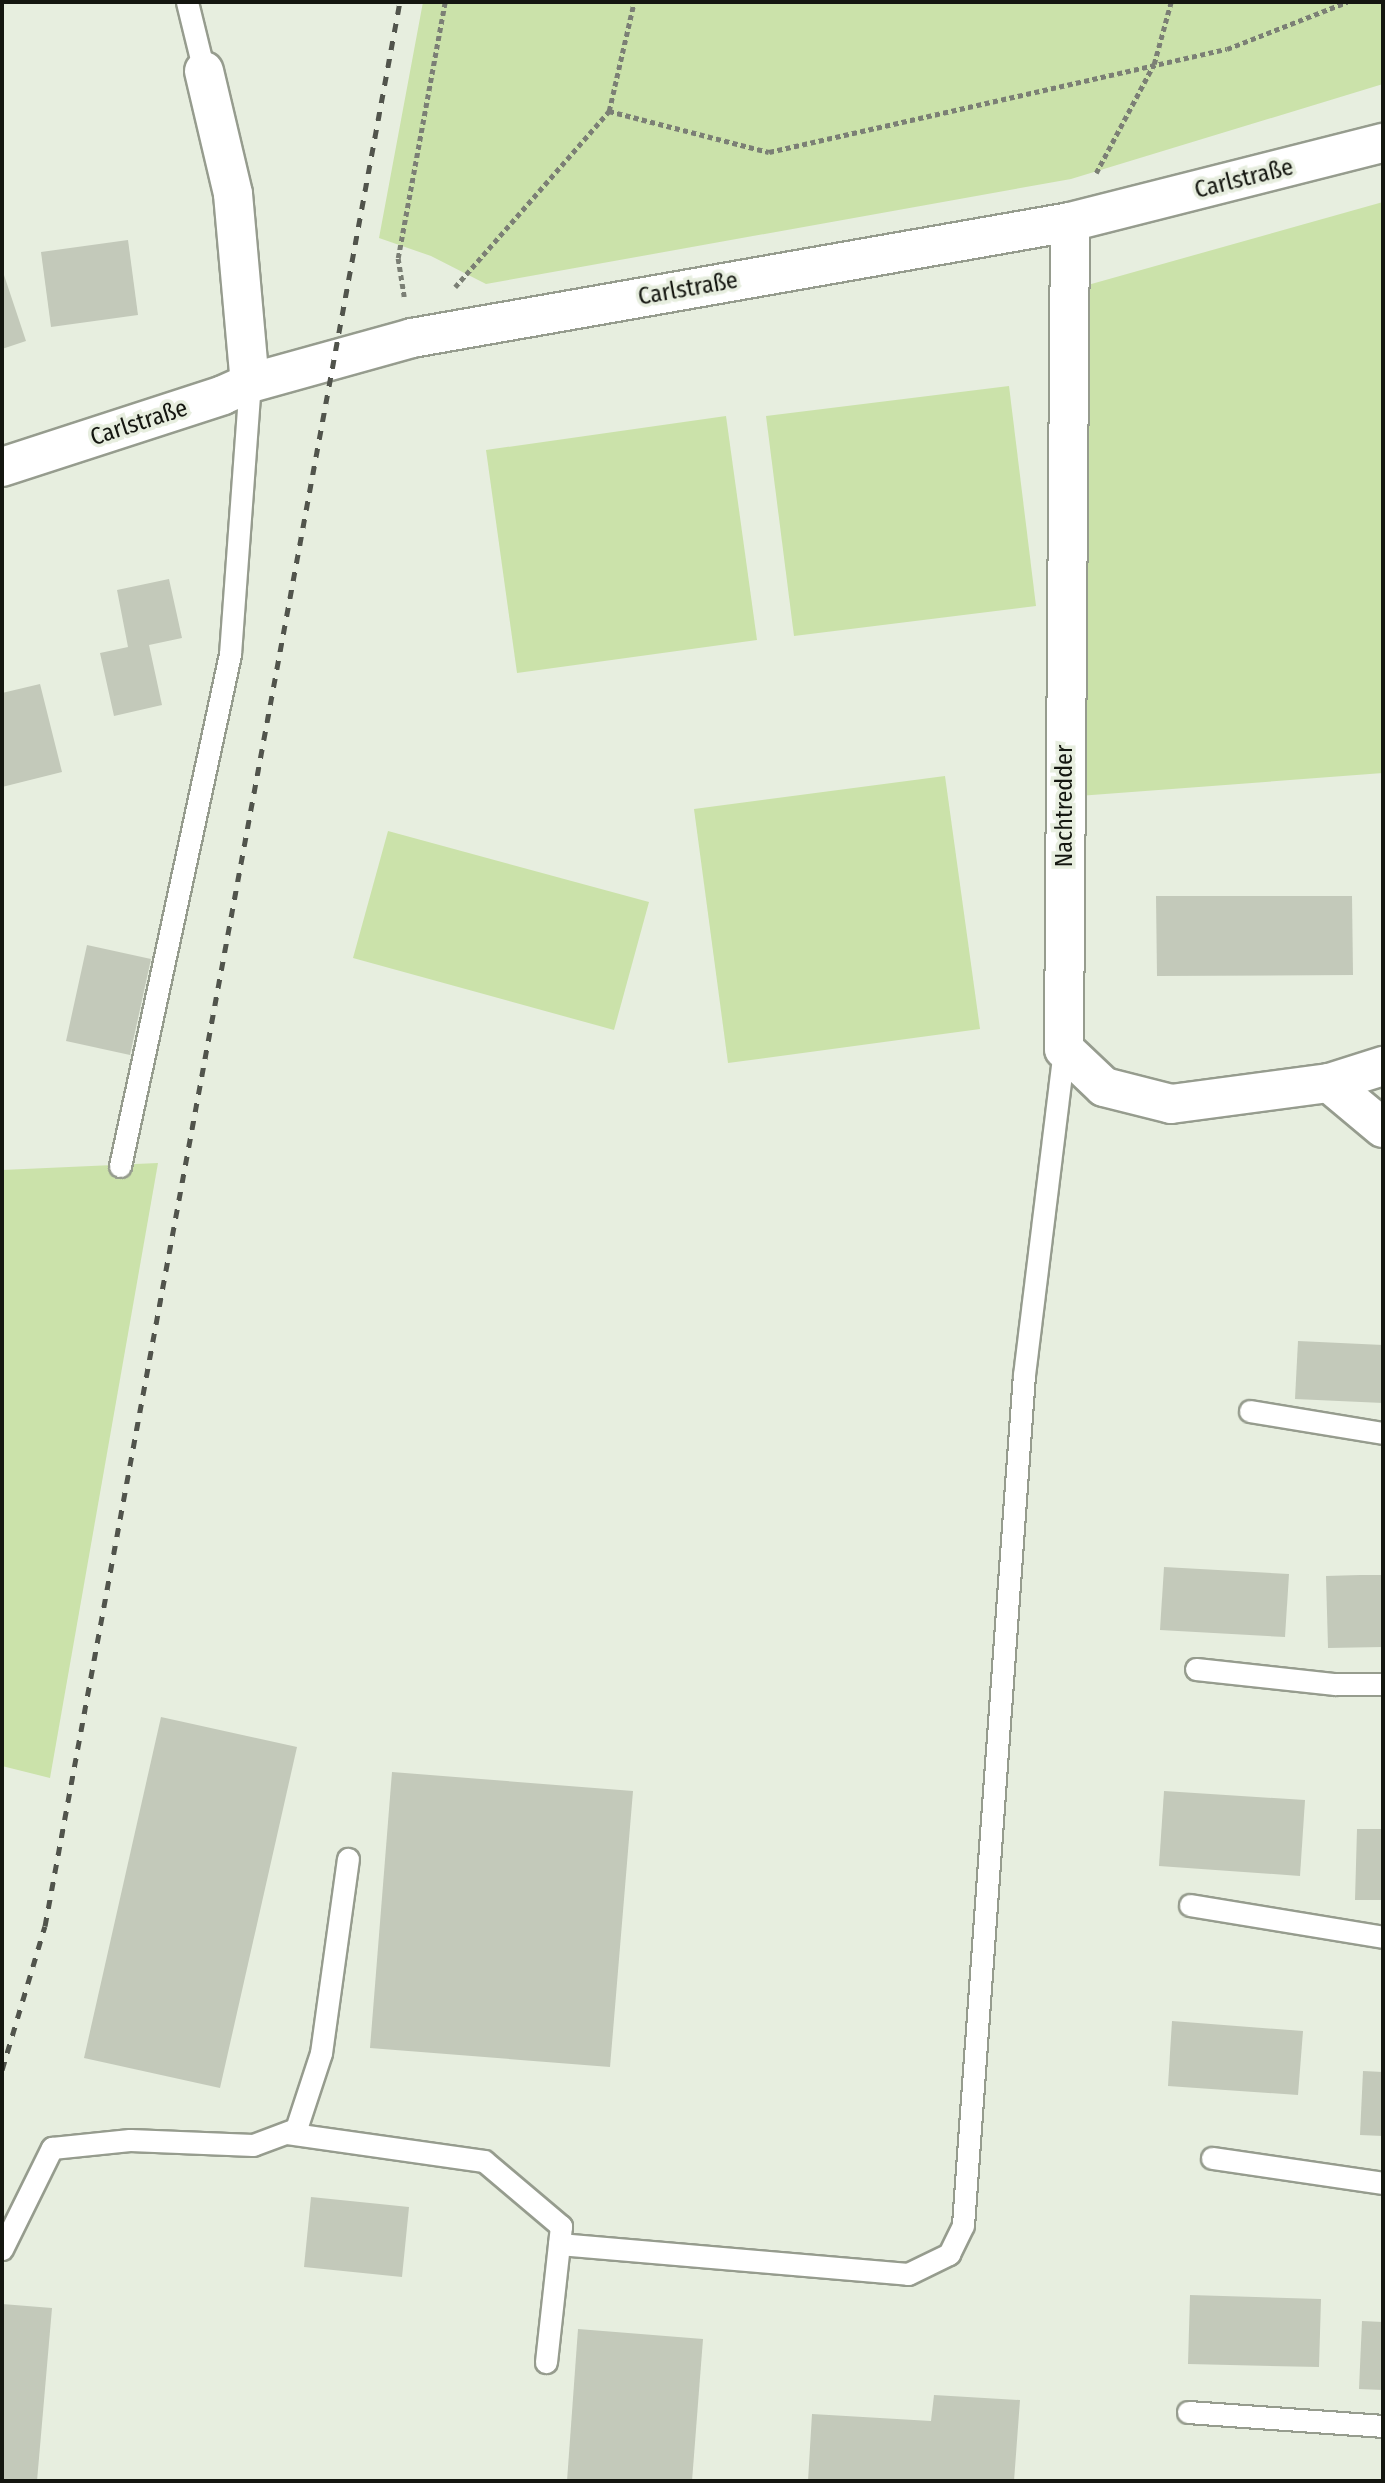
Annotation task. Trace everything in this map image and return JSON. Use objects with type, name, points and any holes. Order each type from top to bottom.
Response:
[{"type":"street","points":[[204,71],[233,194],[250,383]]},
{"type":"street","name":"Carlstraße","points":[[2,467],[223,396],[250,383],[412,338],[1070,222],[1383,143]]},
{"type":"street","name":"Nachtredder","points":[[1064,1049],[1070,222]]},
{"type":"street","points":[[1064,1049],[1104,1087],[1171,1104],[1329,1083],[1383,1066]]},
{"type":"street","points":[[1329,1083],[1383,1128]]},
{"type":"lane","points":[[187,2],[204,71]]},
{"type":"lane","points":[[120,1166],[230,654],[250,383]]},
{"type":"lane","points":[[559,2244],[908,2274],[949,2254],[963,2225],[1024,1375],[1064,1049]]},
{"type":"lane","points":[[1250,1411],[1383,1433]]},
{"type":"lane","points":[[1196,1669],[1335,1684],[1383,1684]]},
{"type":"lane","points":[[2,2249],[52,2148],[130,2140],[253,2145],[296,2129],[321,2053],[348,1859]]},
{"type":"lane","points":[[1190,1905],[1383,1937]]},
{"type":"lane","points":[[287,2133],[484,2161],[561,2226],[546,2362]]},
{"type":"lane","points":[[1212,2158],[1383,2183]]},
{"type":"lane","points":[[1188,2412],[1383,2426]]},
{"type":"path","points":[[412,338],[398,258],[445,2]]},
{"type":"path","points":[[412,338],[609,111],[634,2]]},
{"type":"path","points":[[1070,222],[1154,64],[1171,2]]},
{"type":"path","points":[[609,111],[769,152],[1227,49],[1346,2]]},
{"type":"green space","points":[[423,2],[1383,2],[1383,84],[1071,179],[486,284],[431,256],[379,238]]},
{"type":"green space","points":[[1383,202],[1383,773],[1065,797],[1070,290]]},
{"type":"green space","points":[[1009,386],[1036,606],[794,636],[766,416]]},
{"type":"green space","points":[[726,416],[757,640],[517,673],[486,450]]},
{"type":"green space","points":[[945,776],[980,1029],[728,1063],[694,809]]},
{"type":"green space","points":[[388,831],[649,902],[614,1030],[353,958]]},
{"type":"green space","points":[[158,1163],[50,1778],[2,1766],[2,1170]]},
{"type":"building","points":[[128,240],[138,315],[51,327],[41,252]]},
{"type":"building","points":[[2,269],[26,341],[2,349]]},
{"type":"building","points":[[169,579],[182,638],[149,645],[162,705],[114,716],[100,653],[128,647],[117,590]]},
{"type":"building","points":[[40,684],[62,772],[2,787],[2,693]]},
{"type":"building","points":[[1156,896],[1352,896],[1353,975],[1157,976]]},
{"type":"building","points":[[87,945],[151,959],[130,1055],[66,1041]]},
{"type":"building","points":[[1298,1341],[1383,1345],[1383,1403],[1295,1399]]},
{"type":"building","points":[[1164,1567],[1289,1574],[1285,1637],[1160,1630]]},
{"type":"building","points":[[1383,1575],[1383,1647],[1328,1648],[1326,1576]]},
{"type":"building","points":[[161,1717],[297,1747],[220,2088],[84,2058]]},
{"type":"building","points":[[392,1772],[633,1791],[610,2067],[370,2048]]},
{"type":"building","points":[[1164,1791],[1305,1800],[1300,1876],[1159,1866]]},
{"type":"building","points":[[1357,1829],[1383,1829],[1383,1900],[1355,1900]]},
{"type":"building","points":[[1172,2021],[1303,2031],[1298,2095],[1168,2086]]},
{"type":"building","points":[[1363,2071],[1383,2072],[1383,2136],[1360,2135]]},
{"type":"building","points":[[311,2197],[409,2207],[402,2277],[304,2267]]},
{"type":"building","points":[[1190,2295],[1321,2299],[1319,2367],[1188,2364]]},
{"type":"building","points":[[2,2304],[52,2308],[37,2481],[2,2481]]},
{"type":"building","points":[[1362,2321],[1383,2322],[1383,2390],[1359,2389]]},
{"type":"building","points":[[578,2329],[703,2339],[692,2481],[567,2481]]},
{"type":"building","points":[[934,2395],[1020,2400],[1014,2481],[808,2481],[812,2414],[931,2421]]},
{"type":"railway","points":[[2,2070],[45,1926],[400,2]]}]
